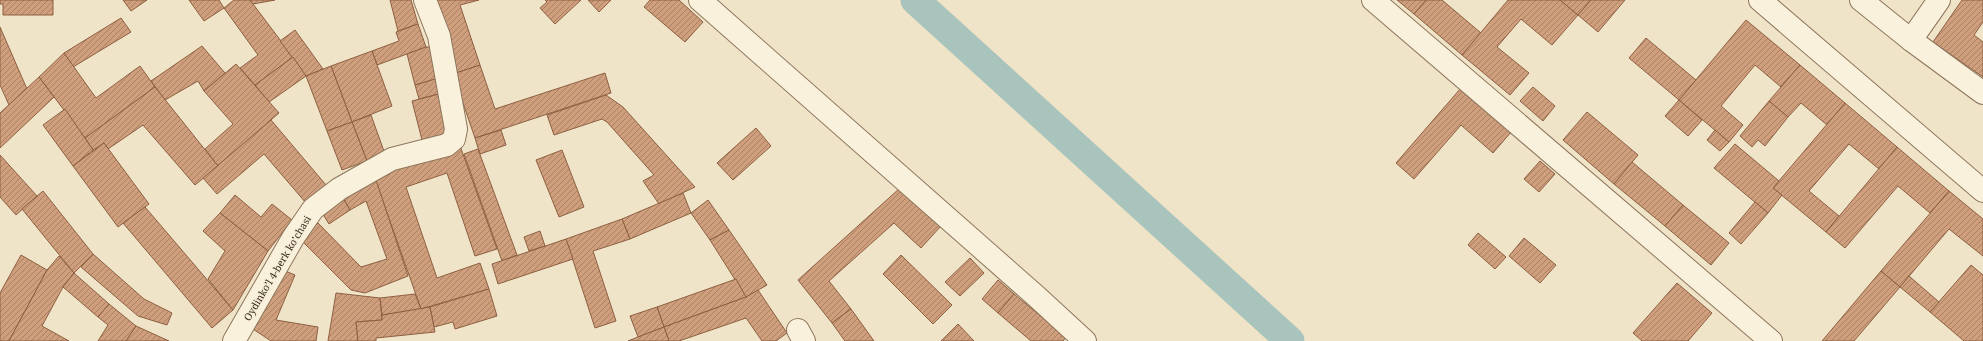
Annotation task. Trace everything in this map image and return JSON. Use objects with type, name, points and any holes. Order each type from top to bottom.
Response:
[{"type":"street","name":"Oydinkoʼl 4-berk koʼchasi","points":[[237,340],[293,238],[313,209],[339,189],[392,159],[447,145],[454,139],[456,129],[439,36],[425,0]]},
{"type":"street","points":[[700,0],[1030,290],[1085,341]]},
{"type":"street","points":[[1373,0],[1771,341]]},
{"type":"street","points":[[1760,0],[1983,191]]},
{"type":"street","points":[[1861,0],[1911,40],[1983,93]]},
{"type":"street","points":[[1911,40],[1939,0]]},
{"type":"building","points":[[0,0],[53,0],[53,15],[3,15],[3,4],[0,4]]},
{"type":"building","points":[[123,0],[147,0],[131,11]]},
{"type":"building","points":[[189,0],[219,0],[224,8],[204,21]]},
{"type":"building","points":[[234,0],[250,0],[293,57],[255,85],[240,68],[258,55],[224,8]]},
{"type":"building","points":[[250,0],[275,0],[253,4]]},
{"type":"building","points":[[390,0],[411,0],[418,24],[398,31]]},
{"type":"building","points":[[429,0],[479,0],[460,5],[480,65],[453,74]]},
{"type":"building","points":[[545,0],[581,0],[555,24],[540,8],[547,2]]},
{"type":"building","points":[[588,0],[611,0],[599,12]]},
{"type":"building","points":[[650,0],[679,0],[703,22],[685,42],[644,7]]},
{"type":"building","points":[[1397,0],[1426,0],[1414,14]]},
{"type":"building","points":[[1426,0],[1442,0],[1481,33],[1462,55],[1414,14]]},
{"type":"building","points":[[1508,0],[1560,0],[1578,15],[1552,45],[1521,19],[1497,47],[1529,73],[1510,95],[1462,55]]},
{"type":"building","points":[[1560,0],[1591,0],[1578,15]]},
{"type":"building","points":[[1591,0],[1625,0],[1598,32],[1578,15]]},
{"type":"building","points":[[1962,0],[1983,0],[1983,22],[1974,35],[1983,42],[1983,77],[1933,42]]},
{"type":"building","points":[[121,18],[131,32],[73,67],[64,53]]},
{"type":"building","points":[[1746,20],[1800,65],[1781,87],[1755,65],[1721,106],[1743,125],[1729,142],[1679,100]]},
{"type":"building","points":[[418,24],[426,47],[377,65],[372,51],[399,41],[396,32]]},
{"type":"building","points":[[0,27],[27,89],[9,105],[0,85]]},
{"type":"building","points":[[295,30],[323,69],[306,76],[280,41]]},
{"type":"building","points":[[1646,38],[1696,80],[1679,100],[1629,58]]},
{"type":"building","points":[[202,46],[225,73],[204,91],[198,81],[165,100],[151,81]]},
{"type":"building","points":[[430,47],[439,78],[415,85],[407,54]]},
{"type":"building","points":[[372,51],[392,106],[352,122],[331,66]]},
{"type":"building","points":[[64,53],[96,98],[140,66],[155,87],[85,138],[39,77]]},
{"type":"building","points":[[293,57],[306,76],[269,102],[255,85]]},
{"type":"building","points":[[236,64],[279,113],[218,166],[205,149],[233,124],[204,91]]},
{"type":"building","points":[[480,65],[495,109],[605,73],[611,93],[475,138],[453,74]]},
{"type":"building","points":[[1800,65],[1845,103],[1827,125],[1801,103],[1788,117],[1769,101]]},
{"type":"building","points":[[331,66],[352,122],[327,131],[306,76]]},
{"type":"building","points":[[39,77],[54,97],[0,148],[0,113]]},
{"type":"building","points":[[439,78],[443,93],[419,99],[415,85]]},
{"type":"building","points":[[155,87],[218,166],[195,185],[143,125],[108,149],[104,143],[93,150],[85,138]]},
{"type":"building","points":[[1533,87],[1555,106],[1543,121],[1520,101]]},
{"type":"building","points":[[1461,88],[1512,131],[1493,153],[1461,125],[1414,179],[1396,163]]},
{"type":"building","points":[[439,94],[448,133],[422,140],[412,101]]},
{"type":"building","points":[[606,95],[623,107],[695,187],[659,204],[643,181],[654,175],[607,122],[602,119],[554,135],[547,115]]},
{"type":"building","points":[[1679,100],[1702,120],[1688,136],[1665,116]]},
{"type":"building","points":[[1769,101],[1788,117],[1765,146],[1758,140],[1752,147],[1740,136]]},
{"type":"building","points":[[1845,103],[1897,147],[1879,169],[1849,144],[1809,191],[1839,216],[1826,232],[1773,188]]},
{"type":"building","points":[[65,109],[93,150],[73,166],[43,125]]},
{"type":"building","points":[[1587,112],[1638,155],[1614,184],[1563,140]]},
{"type":"building","points":[[371,115],[385,154],[367,161],[352,122]]},
{"type":"building","points":[[271,120],[326,185],[306,203],[264,154],[217,194],[203,178]]},
{"type":"building","points":[[352,122],[367,161],[342,170],[327,131]]},
{"type":"building","points":[[756,128],[771,146],[733,180],[717,163]]},
{"type":"building","points":[[501,130],[506,145],[480,154],[475,138]]},
{"type":"building","points":[[1715,130],[1729,142],[1720,151],[1707,140]]},
{"type":"building","points":[[104,143],[149,204],[118,227],[73,166]]},
{"type":"building","points":[[459,143],[497,249],[475,256],[447,173],[406,187],[437,278],[480,263],[489,289],[421,309],[373,173]]},
{"type":"building","points":[[1735,144],[1779,181],[1773,188],[1782,195],[1768,213],[1714,168]]},
{"type":"building","points":[[1897,147],[1949,191],[1930,213],[1898,186],[1845,248],[1826,232]]},
{"type":"building","points":[[478,149],[517,255],[502,261],[464,154]]},
{"type":"building","points":[[562,150],[584,207],[559,217],[536,160]]},
{"type":"building","points":[[0,155],[37,196],[16,215],[0,197]]},
{"type":"building","points":[[1540,161],[1555,174],[1539,192],[1524,179]]},
{"type":"building","points":[[1632,162],[1683,205],[1665,226],[1614,184]]},
{"type":"building","points":[[375,177],[408,276],[365,293],[351,290],[301,240],[318,223],[361,267],[387,259],[366,201],[350,210],[342,196]]},
{"type":"building","points":[[900,188],[941,226],[921,248],[894,223],[829,281],[851,309],[832,323],[798,280]]},
{"type":"building","points":[[43,191],[93,254],[74,273],[22,209]]},
{"type":"building","points":[[1949,191],[1983,219],[1983,256],[1949,229],[1900,287],[1881,271]]},
{"type":"building","points":[[683,193],[691,213],[630,239],[622,219]]},
{"type":"building","points":[[235,195],[261,217],[272,204],[292,220],[268,251],[220,213]]},
{"type":"building","points":[[342,196],[350,210],[329,224],[319,208]]},
{"type":"building","points":[[708,200],[729,230],[710,240],[691,213]]},
{"type":"building","points":[[1755,202],[1768,213],[1741,244],[1729,233]]},
{"type":"building","points":[[1683,205],[1729,243],[1711,265],[1665,226]]},
{"type":"building","points":[[145,207],[233,310],[212,328],[123,223]]},
{"type":"building","points":[[220,213],[268,251],[233,310],[208,279],[225,251],[203,231]]},
{"type":"building","points":[[622,219],[630,239],[593,251],[616,321],[595,328],[566,239]]},
{"type":"building","points":[[729,230],[767,285],[746,297],[710,240]]},
{"type":"building","points":[[540,231],[545,246],[529,251],[524,237]]},
{"type":"building","points":[[1478,233],[1506,257],[1495,269],[1468,245]]},
{"type":"building","points":[[1524,238],[1556,265],[1540,283],[1509,256]]},
{"type":"building","points":[[566,239],[573,259],[498,284],[492,264]]},
{"type":"building","points":[[93,254],[144,299],[172,313],[167,325],[138,316],[81,267]]},
{"type":"building","points":[[21,255],[47,270],[9,341],[0,341],[0,293]]},
{"type":"building","points":[[901,255],[952,305],[933,324],[883,274]]},
{"type":"building","points":[[59,256],[74,273],[63,287],[42,326],[69,341],[9,341],[47,270]]},
{"type":"building","points":[[970,258],[984,273],[960,296],[945,282]]},
{"type":"building","points":[[1971,265],[1983,275],[1983,341],[1964,341],[1930,312]]},
{"type":"building","points":[[278,268],[295,275],[276,320],[318,327],[316,341],[271,341],[253,329]]},
{"type":"building","points":[[1881,271],[1900,287],[1854,341],[1822,341]]},
{"type":"building","points":[[74,273],[109,304],[98,317],[63,287]]},
{"type":"building","points":[[1909,276],[1939,302],[1930,312],[1900,287]]},
{"type":"building","points":[[736,279],[746,297],[664,327],[657,307]]},
{"type":"building","points":[[998,280],[1014,294],[998,313],[982,299]]},
{"type":"building","points":[[1677,283],[1712,313],[1688,341],[1642,341],[1633,333]]},
{"type":"building","points":[[489,289],[497,316],[455,329],[453,322],[434,327],[430,307]]},
{"type":"building","points":[[758,290],[787,333],[776,341],[762,341],[746,318],[679,341],[669,341],[664,327],[746,297]]},
{"type":"building","points":[[336,293],[380,298],[382,320],[356,322],[358,341],[328,341]]},
{"type":"building","points":[[415,294],[421,309],[382,315],[380,298]]},
{"type":"building","points":[[1014,294],[1066,337],[1063,341],[1031,341],[998,313]]},
{"type":"building","points":[[109,304],[136,326],[126,341],[98,341],[108,325],[98,317]]},
{"type":"building","points":[[430,307],[435,332],[376,338],[376,341],[358,341],[356,322],[382,320],[382,315]]},
{"type":"building","points":[[657,307],[664,327],[638,337],[630,316]]},
{"type":"building","points":[[851,309],[874,341],[845,341],[832,323]]},
{"type":"building","points":[[958,324],[974,341],[941,341]]},
{"type":"building","points":[[136,326],[169,341],[126,341]]},
{"type":"building","points":[[664,327],[669,341],[628,341],[638,337]]},
{"type":"waterway","points":[[915,0],[1290,341]]}]
